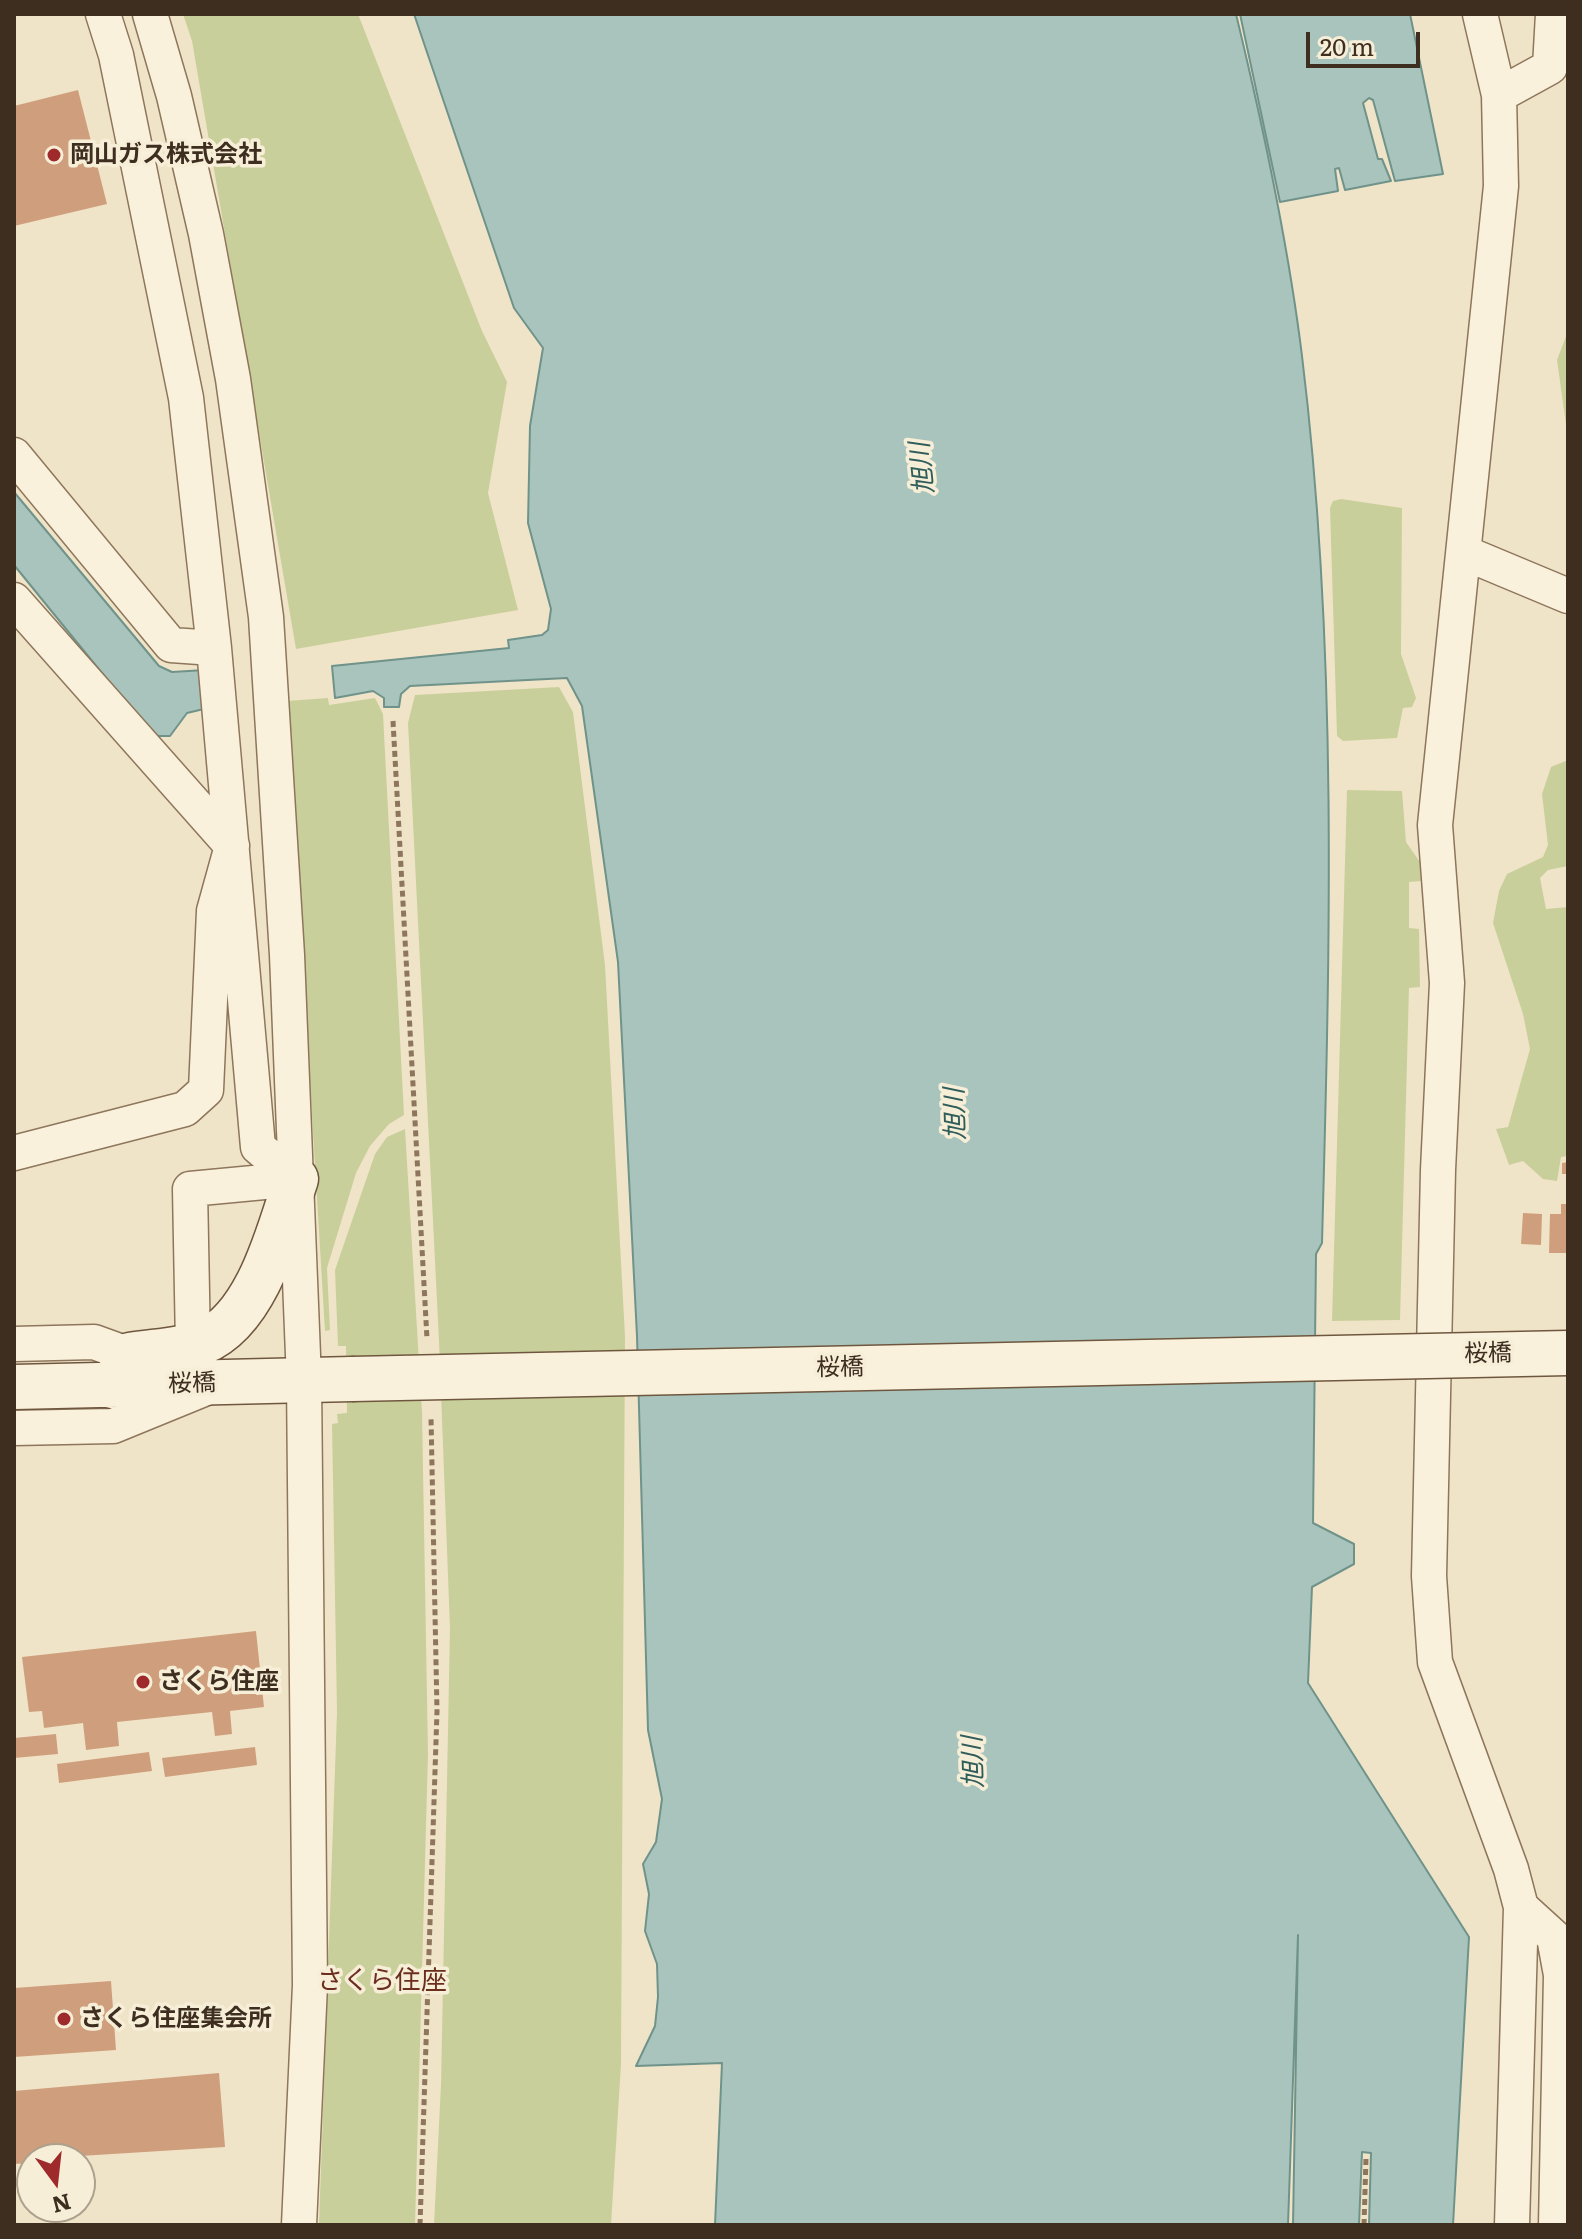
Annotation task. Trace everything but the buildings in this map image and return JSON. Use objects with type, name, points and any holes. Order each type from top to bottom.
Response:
[{"type":"street","points":[[103,14],[116,55],[186,398],[214,648],[258,1147],[296,1179]]},
{"type":"street","points":[[150,14],[174,96],[206,234],[233,379],[266,617],[286,939],[304,1380],[310,1985],[299,2225]]},
{"type":"street","points":[[1480,14],[1499,95],[1501,186],[1435,825],[1447,983],[1438,1170],[1429,1576],[1435,1662],[1511,1869],[1521,1907],[1512,2225]]},
{"type":"street","points":[[1499,95],[1550,67],[1553,14]]},
{"type":"street","points":[[14,455],[171,645],[214,648]]},
{"type":"street","points":[[1465,553],[1568,596]]},
{"type":"street","points":[[14,600],[232,846]]},
{"type":"street","points":[[14,1153],[185,1109],[206,1090],[214,911],[232,846]]},
{"type":"street","points":[[14,1387],[121,1371],[193,1345],[224,1329],[266,1268],[296,1179]]},
{"type":"street","points":[[193,1345],[190,1189],[296,1179]]},
{"type":"street","points":[[14,1344],[94,1342],[121,1371]]},
{"type":"street","name":"桜橋","points":[[121,1371],[218,1383],[1568,1353]]},
{"type":"street","points":[[14,1428],[113,1426],[218,1383]]},
{"type":"street","points":[[1521,1907],[1554,1937],[1561,1975],[1556,2225]]},
{"type":"path","points":[[393,721],[427,1341]]},
{"type":"path","points":[[420,2225],[437,1711],[431,1404]]},
{"type":"path","points":[[1364,2225],[1366,2158]]},
{"type":"green space","points":[[183,14],[358,14],[482,331],[507,382],[488,493],[518,610],[296,649],[192,41]]},
{"type":"green space","points":[[1568,331],[1568,439],[1557,360]]},
{"type":"green space","points":[[1341,499],[1402,508],[1401,654],[1416,698],[1412,707],[1403,708],[1397,738],[1343,741],[1337,736],[1330,508],[1333,501]]},
{"type":"green space","points":[[559,687],[573,712],[605,965],[625,1336],[621,2064],[611,2225],[434,2225],[441,2085],[450,1628],[408,723],[415,695]]},
{"type":"green space","points":[[328,698],[329,705],[375,698],[383,714],[404,1115],[389,1124],[370,1146],[356,1173],[327,1268],[330,1330],[325,1331],[287,701]]},
{"type":"green space","points":[[1568,760],[1568,866],[1548,870],[1540,878],[1546,909],[1568,907],[1568,1156],[1561,1157],[1557,1181],[1543,1179],[1523,1161],[1509,1165],[1496,1129],[1508,1127],[1530,1049],[1523,1014],[1493,923],[1499,891],[1507,874],[1543,857],[1548,845],[1542,794],[1551,767]]},
{"type":"green space","points":[[1347,790],[1402,791],[1406,842],[1420,862],[1421,881],[1409,882],[1409,928],[1419,929],[1420,987],[1409,988],[1400,1320],[1332,1321]]},
{"type":"green space","points":[[405,1129],[422,1412],[428,1754],[415,2225],[319,2225],[337,1712],[332,1424],[338,1423],[337,1414],[347,1413],[346,1346],[338,1346],[335,1270],[375,1154],[387,1137]]},
{"type":"water","name":"旭川","points":[[414,14],[1236,14],[1274,184],[1302,356],[1314,466],[1326,688],[1329,910],[1322,1243],[1316,1254],[1313,1523],[1354,1544],[1354,1564],[1312,1587],[1308,1683],[1469,1937],[1453,2225],[1369,2225],[1371,2153],[1362,2152],[1359,2225],[1293,2225],[1298,1935],[1288,2225],[715,2225],[722,2063],[636,2066],[655,2026],[658,1997],[657,1964],[645,1931],[649,1894],[643,1864],[656,1842],[662,1799],[648,1730],[637,1336],[618,962],[582,706],[567,678],[410,686],[401,694],[399,707],[384,707],[384,698],[373,691],[335,698],[332,666],[509,648],[508,640],[542,635],[548,630],[551,609],[528,523],[530,426],[543,348],[514,308]]},
{"type":"water","points":[[1240,14],[1410,14],[1443,174],[1395,181],[1373,100],[1369,98],[1363,103],[1378,159],[1382,159],[1391,181],[1345,190],[1339,168],[1335,169],[1338,191],[1280,202]]},
{"type":"water","points":[[14,492],[159,666],[172,672],[205,670],[208,708],[187,713],[170,736],[143,736],[145,726],[14,565]]},
{"type":"place","name":"岡山ガス株式会社","points":[[54,155]]},
{"type":"place","name":"さくら住座","points":[[143,1682]]},
{"type":"place","name":"さくら住座集会所","points":[[64,2019]]},
{"type":"district","name":"さくら住座","points":[[382,1981]]}]
